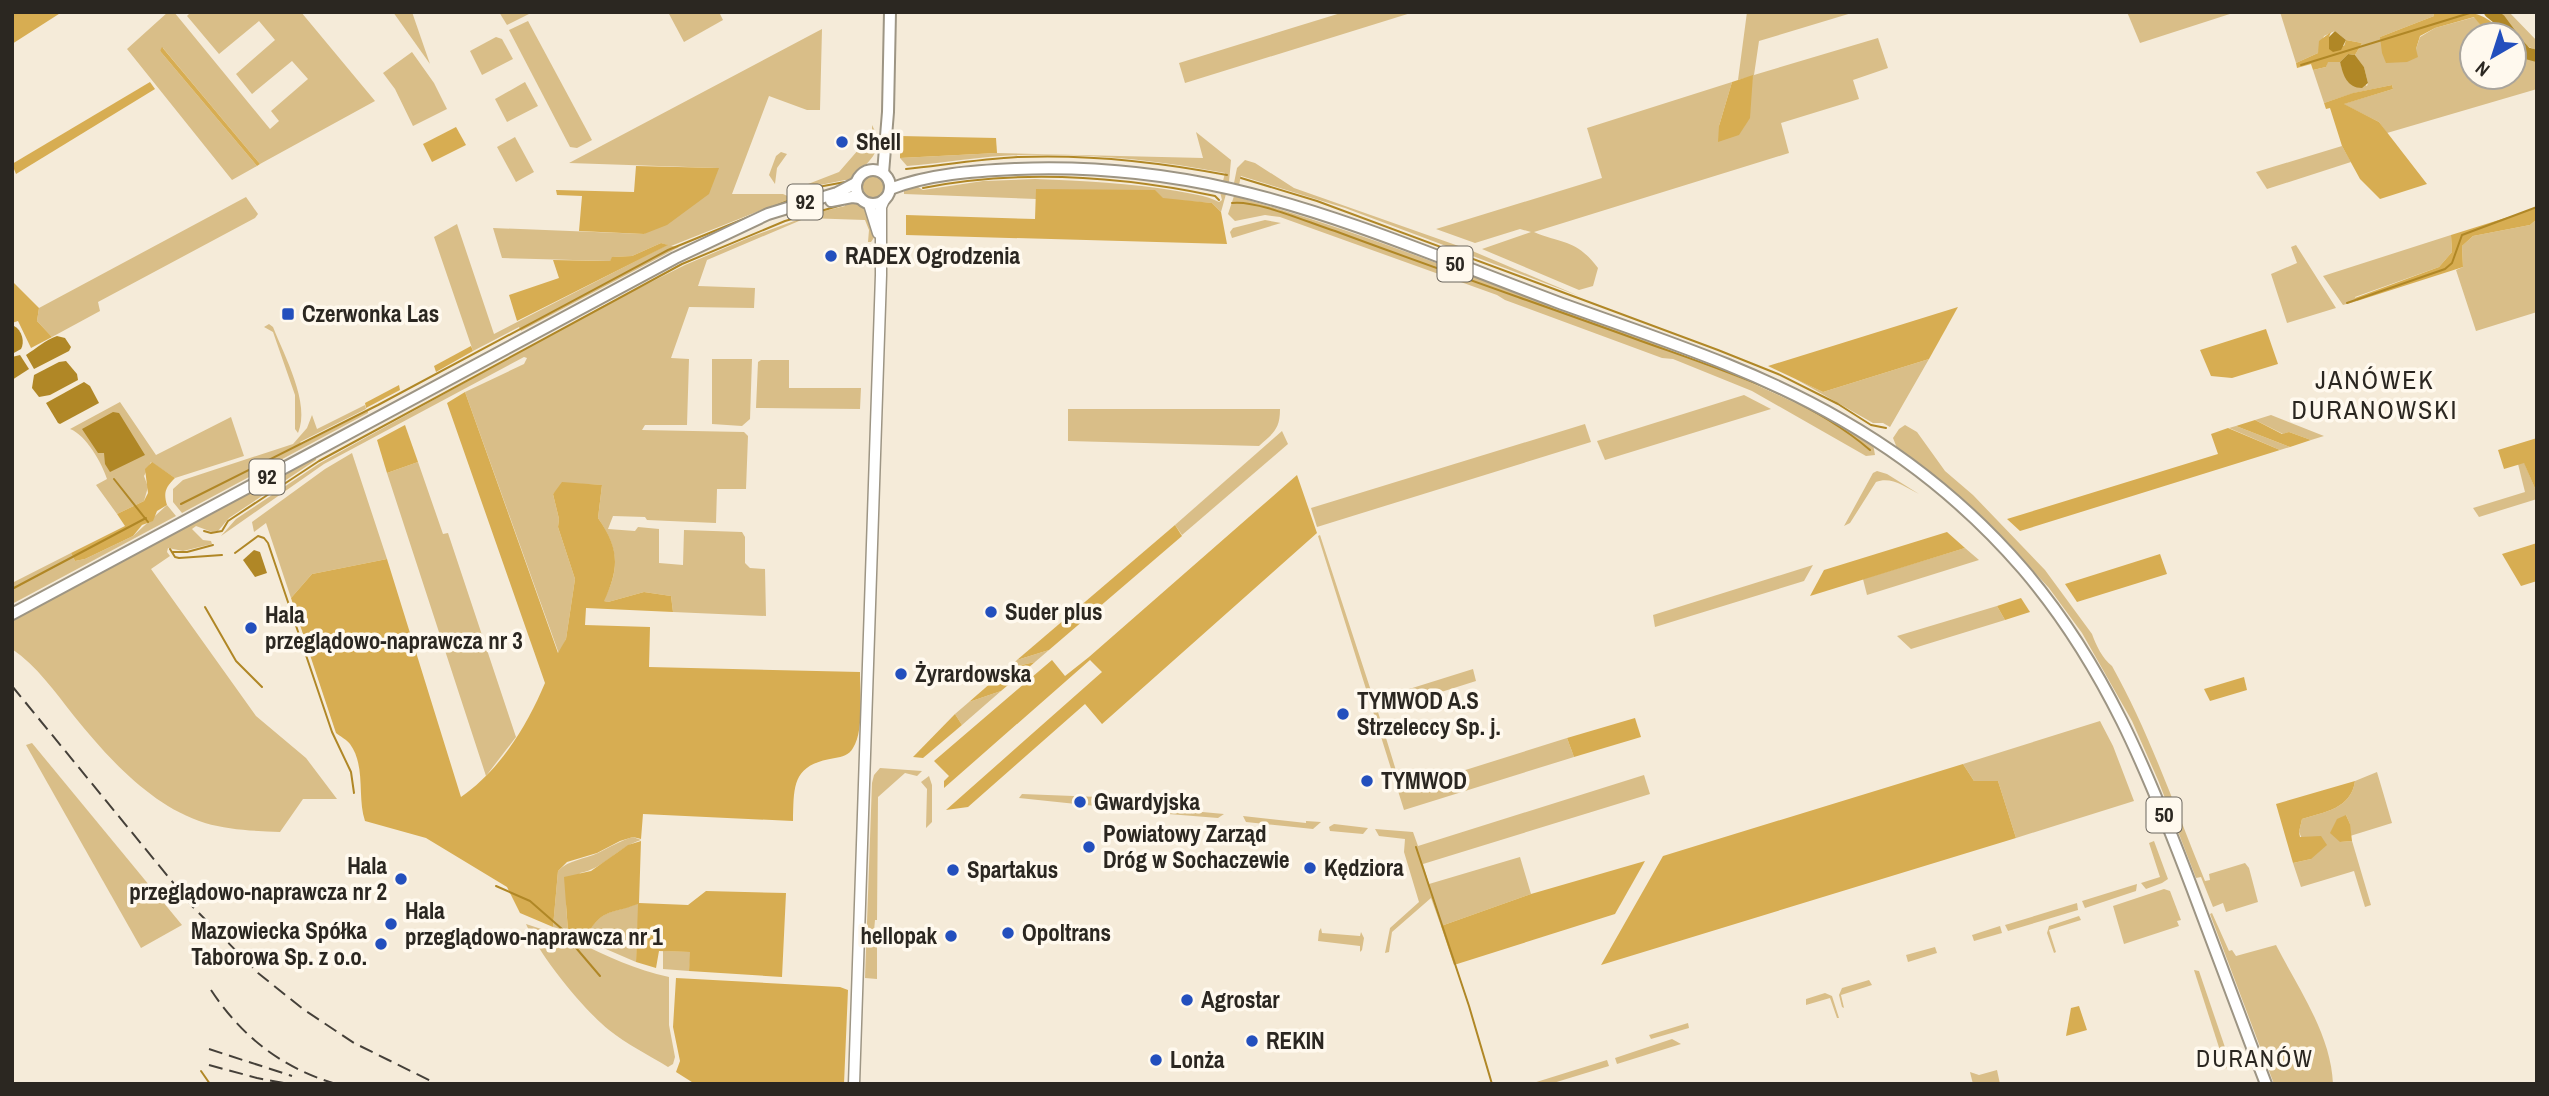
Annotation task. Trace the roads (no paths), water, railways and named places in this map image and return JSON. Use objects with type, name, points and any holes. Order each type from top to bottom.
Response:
[{"type":"main road","points":[[854,1084],[881,207],[887,180],[890,12]]},
{"type":"main road","points":[[881,243],[864,201],[856,191],[856,183],[859,177],[870,170],[878,152],[887,89]]},
{"type":"main road","name":"50","points":[[870,170],[887,180],[923,179],[991,170],[1083,169],[1168,177],[1264,198],[1343,223],[1735,368],[1813,403],[1886,446],[1954,500],[2010,555],[2064,621],[2098,674],[2134,742],[2154,788],[2266,1084]]},
{"type":"main road","name":"92","points":[[12,614],[675,258],[768,215],[856,183]]},
{"type":"main road","name":"92","points":[[754,223],[841,198],[864,201]]},
{"type":"main road","points":[[864,201],[884,200]]},
{"type":"waterway","points":[[2301,65],[2473,12]]},
{"type":"waterway","points":[[2490,12],[2501,21]]},
{"type":"waterway","points":[[2528,54],[2537,56]]},
{"type":"waterway","points":[[906,169],[1044,156],[1149,163],[1227,175]]},
{"type":"waterway","points":[[923,188],[996,178],[1069,177],[1179,189],[1215,196],[1219,200]]},
{"type":"waterway","points":[[1241,178],[1317,201],[1718,350],[1778,374],[1838,404],[1871,425],[1886,428]]},
{"type":"waterway","points":[[802,190],[845,182]]},
{"type":"waterway","points":[[775,206],[790,200]]},
{"type":"waterway","points":[[1232,203],[1255,205],[1284,213],[1731,374],[1819,414],[1870,450]]},
{"type":"waterway","points":[[204,531],[222,531],[228,521],[319,461],[682,264],[785,221],[842,205]]},
{"type":"waterway","points":[[2347,303],[2445,269],[2452,263],[2462,235],[2537,207]]},
{"type":"waterway","points":[[181,504],[378,405],[668,250],[751,216]]},
{"type":"waterway","points":[[114,479],[148,522]]},
{"type":"waterway","points":[[12,589],[146,518]]},
{"type":"waterway","points":[[235,553],[258,536],[268,543],[332,732],[351,772],[354,793]]},
{"type":"waterway","points":[[173,552],[187,552],[213,545]]},
{"type":"waterway","points":[[170,549],[175,557],[179,558],[222,555]]},
{"type":"waterway","points":[[205,607],[236,661],[262,687]]},
{"type":"waterway","points":[[1416,847],[1492,1084]]},
{"type":"waterway","points":[[496,886],[530,901],[562,929]]},
{"type":"waterway","points":[[571,942],[600,976]]},
{"type":"waterway","points":[[201,1071],[210,1084]]},
{"type":"railway","points":[[12,686],[193,907],[258,973],[303,1009],[354,1043],[437,1084]]},
{"type":"railway","points":[[211,990],[236,1022],[265,1049],[298,1069],[336,1084]]},
{"type":"railway","points":[[209,1049],[292,1076]]},
{"type":"railway","points":[[209,1065],[289,1084]]},
{"type":"place","name":"Shell","points":[[842,142]]},
{"type":"place","name":"RADEX Ogrodzenia","points":[[831,256]]},
{"type":"place","name":"Czerwonka Las","points":[[288,314]]},
{"type":"place","name":"Suder plus","points":[[991,612]]},
{"type":"place","name":"Hala przeglądowo-naprawcza nr 3","points":[[251,628]]},
{"type":"place","name":"Żyrardowska","points":[[901,674]]},
{"type":"place","name":"TYMWOD A.S Strzeleccy Sp. j.","points":[[1343,714]]},
{"type":"place","name":"TYMWOD","points":[[1367,781]]},
{"type":"place","name":"Gwardyjska","points":[[1080,802]]},
{"type":"place","name":"Powiatowy Zarząd Dróg w Sochaczewie","points":[[1089,847]]},
{"type":"place","name":"Kędziora","points":[[1310,868]]},
{"type":"place","name":"Spartakus","points":[[953,870]]},
{"type":"place","name":"Hala przeglądowo-naprawcza nr 2","points":[[401,879]]},
{"type":"place","name":"Hala przeglądowo-naprawcza nr 1","points":[[391,924]]},
{"type":"place","name":"Opoltrans","points":[[1008,933]]},
{"type":"place","name":"hellopak","points":[[951,936]]},
{"type":"place","name":"Mazowiecka Spółka Taborowa Sp. z o.o.","points":[[381,944]]},
{"type":"place","name":"Agrostar","points":[[1187,1000]]},
{"type":"place","name":"REKIN","points":[[1252,1041]]},
{"type":"place","name":"Lonża","points":[[1156,1060]]},
{"type":"district","name":"JANÓWEK DURANOWSKI","points":[[2375,395]]},
{"type":"district","name":"DURANÓW","points":[[2255,1059]]}]
